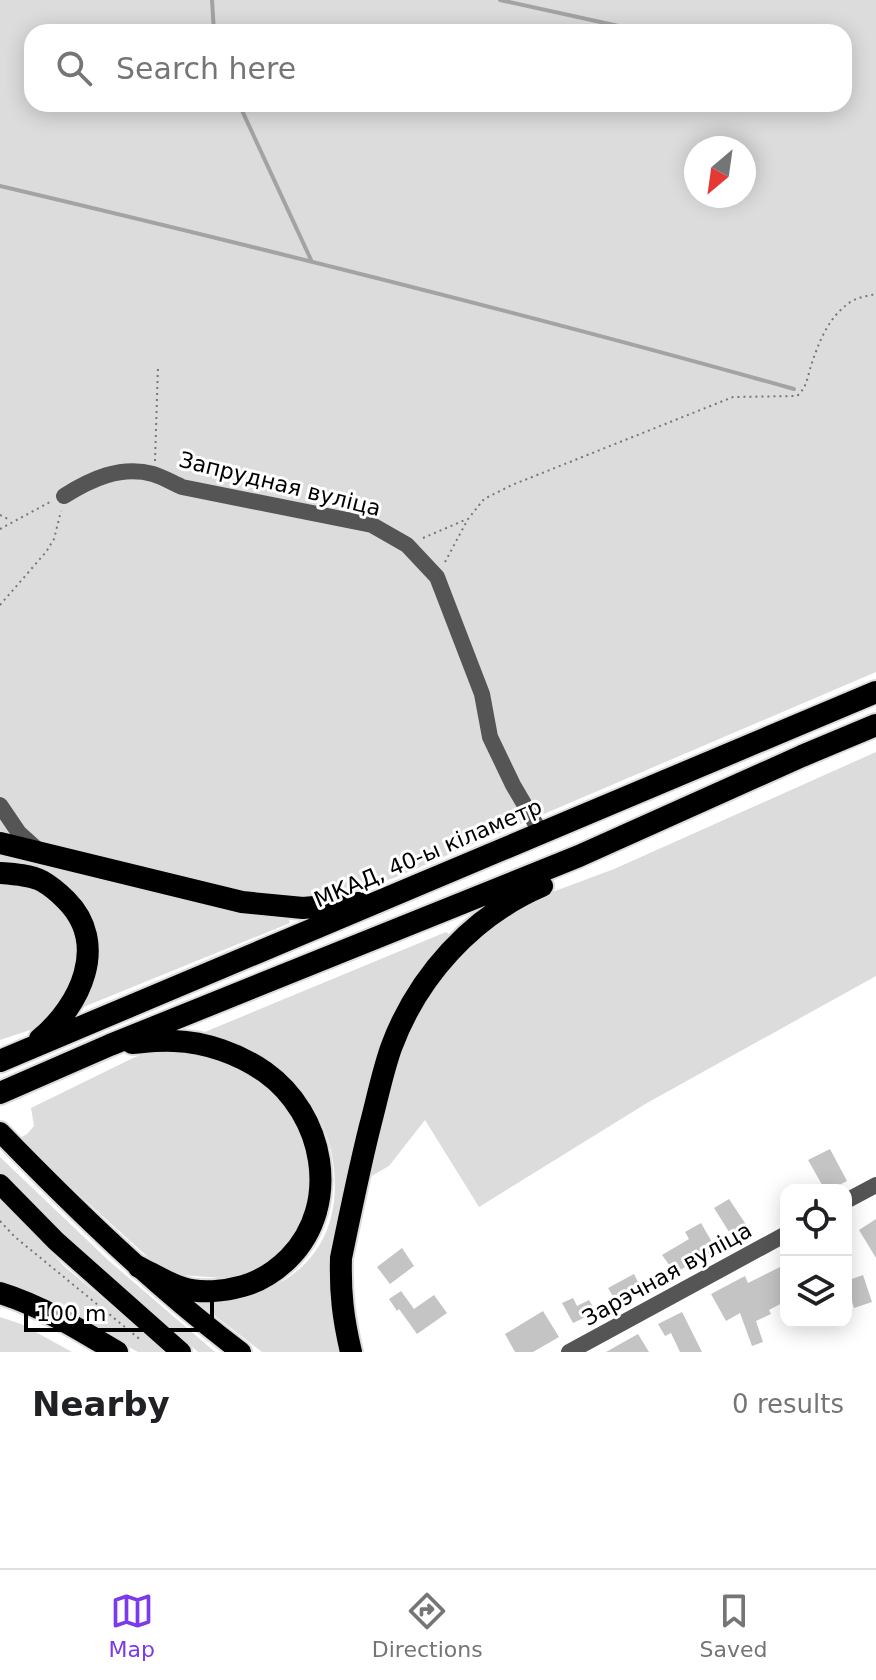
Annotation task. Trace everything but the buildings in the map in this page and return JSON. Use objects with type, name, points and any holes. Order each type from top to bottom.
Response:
[{"type":"highway","name":"МКАД, 40-ы кіламетр","points":[[0,1061],[876,692]]},
{"type":"highway","points":[[6,1091],[110,1045],[579,856],[876,725]]},
{"type":"highway","points":[[0,843],[242,902],[303,908],[380,901]]},
{"type":"highway","points":[[351,1352],[343,1319],[341,1258],[379,1090],[399,1030],[428,977],[479,924],[501,907],[549,883],[579,856]]},
{"type":"highway","points":[[0,873],[42,881],[60,894],[83,923],[87,943],[87,963],[75,1001],[50,1031],[25,1052]]},
{"type":"highway","points":[[110,1045],[173,1040],[209,1047],[245,1060],[275,1081],[299,1108],[316,1145],[320,1163],[319,1204],[314,1222],[294,1252],[265,1277],[248,1285],[208,1291],[186,1289],[139,1267]]},
{"type":"highway","points":[[0,1293],[45,1310],[117,1352]]},
{"type":"main road","points":[[0,1132],[139,1267],[241,1352]]},
{"type":"main road","points":[[0,1184],[56,1241],[181,1352]]},
{"type":"street","name":"Запрудная вуліца","points":[[64,496],[89,481],[127,470],[154,474],[182,487],[372,525],[407,545],[437,577],[482,694],[490,737],[541,833]]},
{"type":"street","points":[[0,805],[19,833],[41,853]]},
{"type":"street","points":[[852,1198],[876,1185]]},
{"type":"street","name":"Зарэчная вуліца","points":[[569,1352],[780,1237]]},
{"type":"path","points":[[437,577],[468,519],[484,499],[733,397],[797,396],[804,390],[827,326],[837,313],[854,300],[876,294]]},
{"type":"path","points":[[154,474],[158,366]]},
{"type":"path","points":[[0,529],[64,496]]},
{"type":"path","points":[[0,605],[54,539],[64,496]]},
{"type":"path","points":[[0,515],[12,521]]},
{"type":"path","points":[[407,545],[468,519]]},
{"type":"path","points":[[0,1221],[15,1237],[144,1343]]},
{"type":"shaded area","points":[[0,0],[876,0],[876,672],[394,878],[319,899],[259,898],[0,831]]},
{"type":"shaded area","points":[[876,752],[876,976],[647,1103],[479,1207],[425,1120],[389,1166],[368,1178],[397,1059],[418,1011],[466,945],[531,900],[614,869]]},
{"type":"shaded area","points":[[0,856],[229,911],[288,917],[290,923],[76,1010],[81,905],[0,865]]},
{"type":"shaded area","points":[[8,881],[42,892],[59,904],[72,921],[79,964],[65,1001],[36,1028],[0,1040],[0,882]]},
{"type":"shaded area","points":[[446,932],[451,936],[364,1119],[342,1352],[262,1352],[197,1302],[254,1294],[300,1269],[316,1250],[328,1227],[334,1200],[331,1151],[319,1117],[299,1092],[200,1034]]},
{"type":"shaded area","points":[[182,1048],[247,1065],[310,1133],[309,1222],[264,1268],[243,1275],[224,1278],[180,1275],[154,1262],[20,1138],[34,1126],[31,1108],[135,1057],[162,1049]]},
{"type":"shaded area","points":[[0,1157],[109,1261],[215,1352],[198,1352],[102,1269],[0,1172]]},
{"type":"shaded area","points":[[0,1197],[65,1267],[167,1352],[138,1352],[76,1318],[0,1285]]},
{"type":"shaded area","points":[[0,1317],[21,1324],[72,1352],[0,1352]]},
{"type":"waterway","points":[[212,0],[214,24]]},
{"type":"waterway","points":[[500,0],[610,24]]},
{"type":"waterway","points":[[243,112],[312,262]]},
{"type":"waterway","points":[[0,186],[398,283],[794,389]]}]
